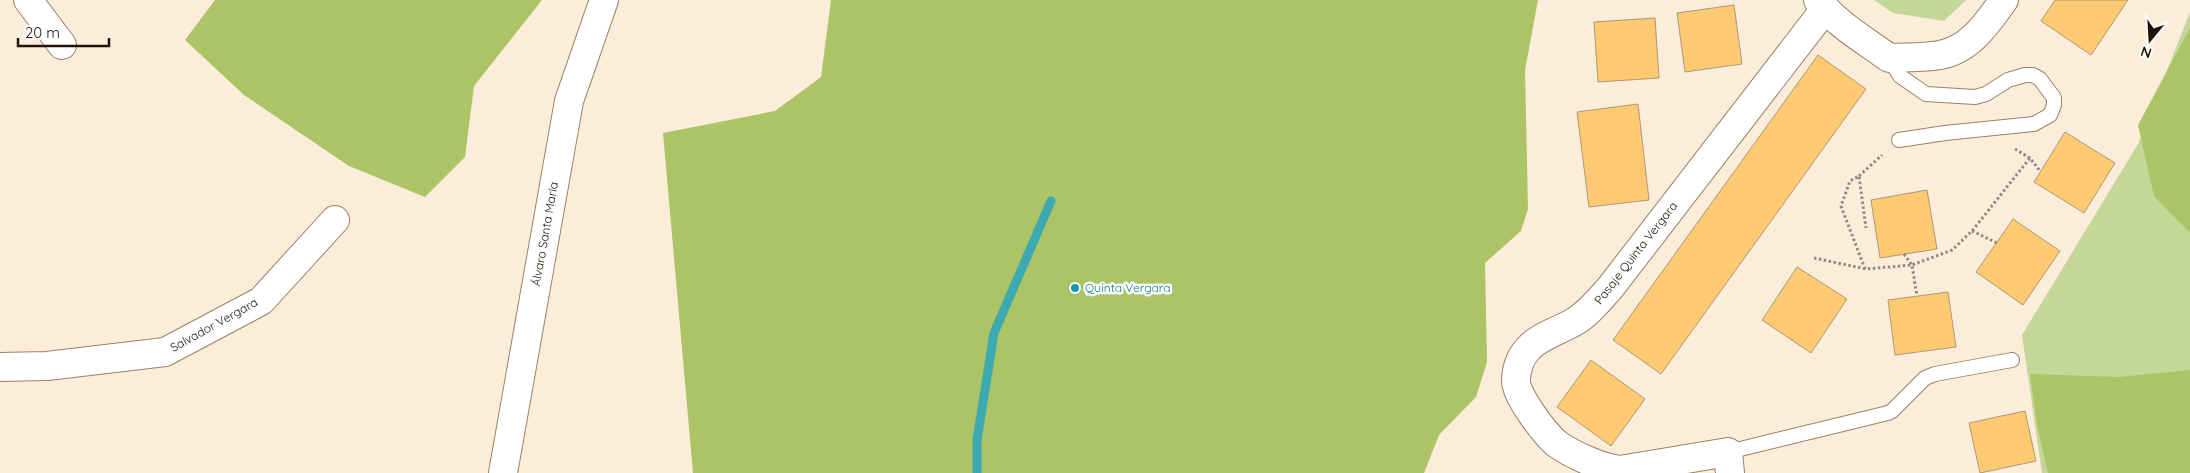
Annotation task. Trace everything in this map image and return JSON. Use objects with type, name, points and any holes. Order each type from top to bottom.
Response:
[{"type":"street","points":[[28,0],[62,45]]},
{"type":"street","name":"Álvaro Santa María","points":[[503,473],[569,101],[604,0]]},
{"type":"street","points":[[1822,4],[1889,58],[1942,55],[1965,46],[1987,24],[2004,0]]},
{"type":"street","name":"Pasaje Quinta Vergara","points":[[1729,462],[1620,470],[1606,468],[1558,444],[1546,434],[1520,394],[1516,382],[1519,362],[1528,349],[1537,342],[1576,321],[1592,308],[1610,288],[1822,4]]},
{"type":"street","name":"Salvador Vergara","points":[[0,367],[47,366],[165,352],[260,301],[335,220]]},
{"type":"lane","points":[[1889,58],[1900,76],[1926,94],[1975,97],[1986,94],[2008,80],[2033,75],[2040,79],[2054,98],[2054,105],[2050,115],[2034,124],[1898,140]]},
{"type":"lane","points":[[1729,462],[1888,413],[1925,378],[1935,374],[2012,360]]},
{"type":"path","points":[[1866,269],[1841,206],[1850,181],[1859,176],[1898,140]]},
{"type":"path","points":[[1814,258],[1866,269],[1912,265],[1952,250],[1972,231],[2030,158]]},
{"type":"path","points":[[1859,176],[1866,228]]},
{"type":"path","points":[[1972,231],[1997,244]]},
{"type":"path","points":[[1904,254],[1912,265],[1917,296]]},
{"type":"green space","points":[[215,0],[542,0],[474,86],[465,157],[425,197],[349,166],[244,95],[185,40]]},
{"type":"green space","name":"Quinta Vergara","points":[[831,0],[1538,0],[1525,70],[1528,209],[1521,231],[1485,263],[1487,362],[1476,397],[1439,435],[1424,473],[693,473],[663,133],[775,111],[821,77]]},
{"type":"green space","points":[[1874,0],[1966,0],[1944,21],[1893,13]]},
{"type":"green space","points":[[2190,12],[2190,473],[2042,473],[2022,335],[2138,144]]},
{"type":"green space","points":[[2190,28],[2190,233],[2154,196],[2138,125]]},
{"type":"green space","points":[[2190,370],[2190,473],[2048,473],[2037,425],[2030,374],[2119,377]]},
{"type":"building","points":[[2055,0],[2128,0],[2091,55],[2041,21]]},
{"type":"building","points":[[1734,5],[1742,64],[1685,72],[1677,13]]},
{"type":"building","points":[[1655,18],[1659,78],[1598,82],[1594,22]]},
{"type":"building","points":[[1818,55],[1866,89],[1661,374],[1613,340]]},
{"type":"building","points":[[1638,104],[1649,200],[1589,207],[1577,112]]},
{"type":"building","points":[[2065,132],[2115,163],[2084,213],[2034,182]]},
{"type":"building","points":[[1927,190],[1937,249],[1880,258],[1871,200]]},
{"type":"building","points":[[2013,219],[2060,251],[2023,305],[1976,272]]},
{"type":"building","points":[[1797,267],[1847,299],[1811,353],[1762,320]]},
{"type":"building","points":[[1948,292],[1956,347],[1895,355],[1888,300]]},
{"type":"building","points":[[1591,360],[1645,399],[1611,446],[1557,407]]},
{"type":"building","points":[[2025,411],[2036,461],[1980,473],[1969,423]]},
{"type":"waterway","points":[[977,473],[977,440],[994,333],[1051,201]]},
{"type":"place","name":"Quinta Vergara","points":[[1075,288]]}]
